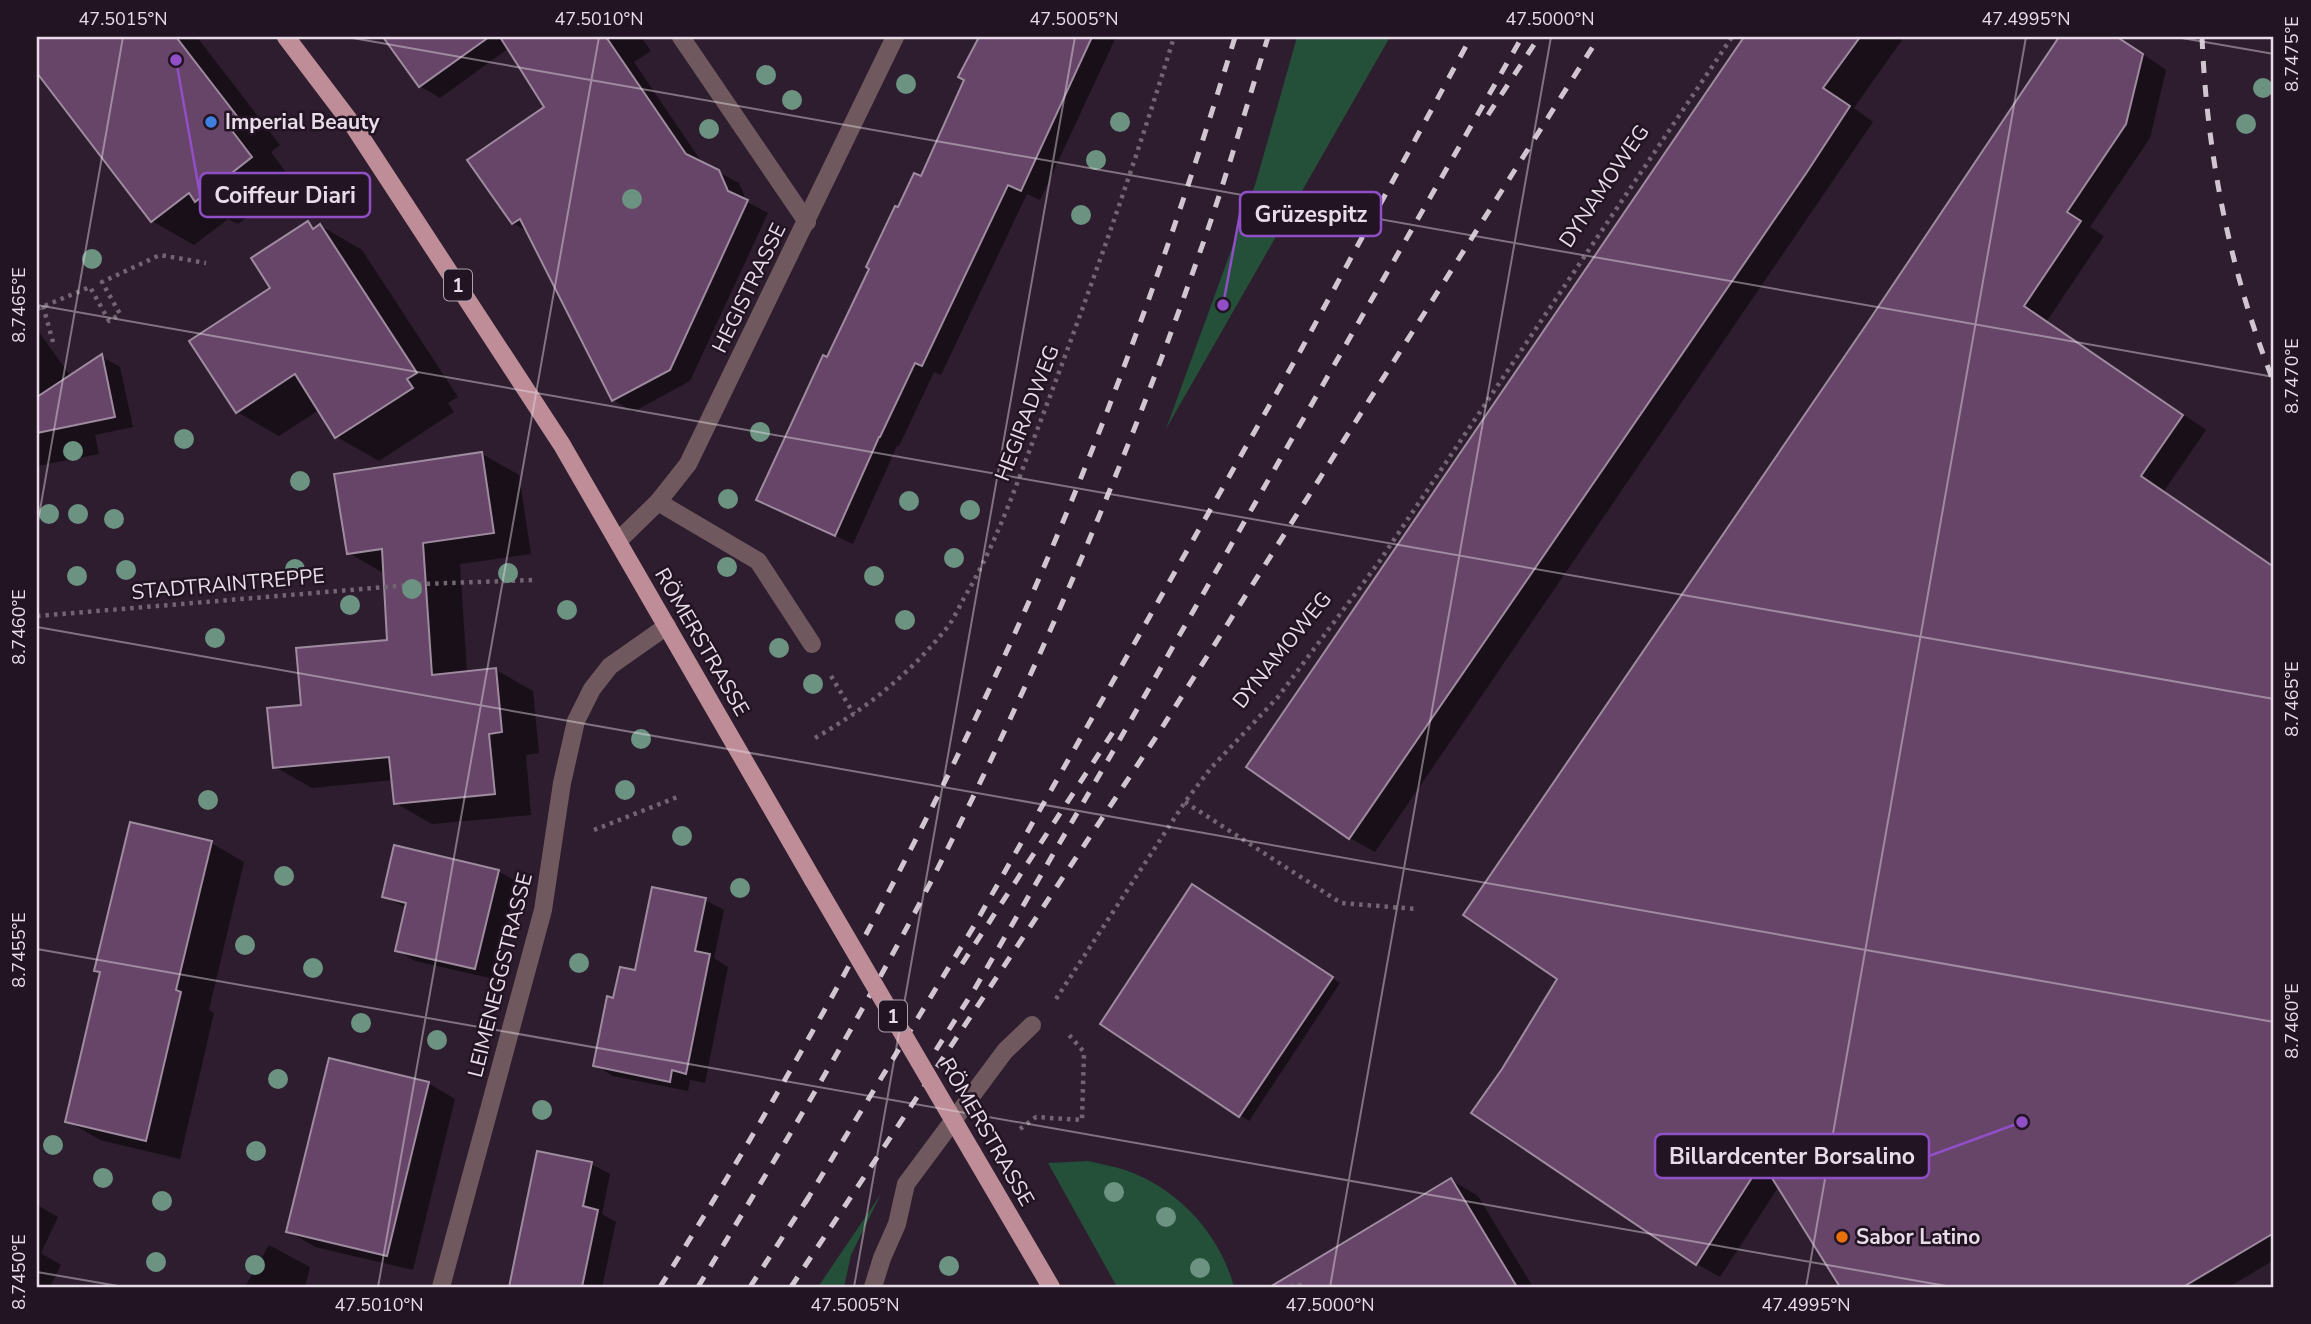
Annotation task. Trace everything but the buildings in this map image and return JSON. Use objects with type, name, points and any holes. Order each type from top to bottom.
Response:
[{"type":"main road","name":"RÖMERSTRASSE","points":[[286,37],[355,128],[562,445],[1051,1287]]},
{"type":"street","points":[[681,37],[807,222]]},
{"type":"street","name":"HEGISTRASSE","points":[[618,541],[658,502],[688,464],[895,37]]},
{"type":"street","points":[[658,502],[758,561],[812,644]]},
{"type":"street","name":"LEIMENEGGSTRASSE","points":[[440,1287],[543,910],[565,763],[576,721],[592,689],[610,666],[667,626]]},
{"type":"street","points":[[873,1287],[897,1224],[906,1184],[1005,1051],[1032,1025]]},
{"type":"path","name":"HEGIRADWEG","points":[[815,738],[890,687],[917,662],[947,628],[978,575],[1003,522],[1077,326],[1142,143],[1174,37]]},
{"type":"path","name":"DYNAMOWEG","points":[[1032,1025],[1048,1011],[1210,768],[1278,697],[1379,562],[1732,37]]},
{"type":"path","points":[[37,309],[90,287],[109,321],[120,314],[102,282],[160,255],[206,263]]},
{"type":"path","points":[[43,306],[53,342]]},
{"type":"path","name":"STADTRAINTREPPE","points":[[37,616],[422,584],[534,580]]},
{"type":"path","points":[[554,843],[582,835],[680,796]]},
{"type":"path","points":[[1185,802],[1341,903],[1416,909]]},
{"type":"path","points":[[1020,1129],[1036,1117],[1082,1120],[1084,1052]]},
{"type":"path","points":[[1291,1287],[1298,1283],[1301,1287]]},
{"type":"green space","points":[[1297,37],[1390,37],[1166,429],[1256,182]]},
{"type":"green space","points":[[1088,1161],[1144,1178],[1179,1201],[1194,1215],[1219,1249],[1234,1287],[1117,1287],[1048,1163]]},
{"type":"green space","points":[[881,1194],[851,1255],[844,1287],[818,1287]]},
{"type":"railway","points":[[660,1287],[750,1139],[836,989],[918,835],[994,679],[1063,522],[1126,362],[1183,200],[1235,37]]},
{"type":"railway","points":[[698,1287],[887,965],[945,854],[1018,701],[1087,546],[1150,389],[1216,205],[1268,37]]},
{"type":"railway","points":[[805,1203],[974,926],[1302,348],[1471,37]]},
{"type":"railway","points":[[936,1050],[1108,760],[1522,37]]},
{"type":"railway","points":[[1488,115],[1539,37]]},
{"type":"railway","points":[[791,1287],[1158,734],[1599,37]]},
{"type":"railway","points":[[2202,37],[2209,126],[2223,213],[2245,299],[2274,383]]},
{"type":"railway","points":[[962,964],[1113,732]]},
{"type":"railway","points":[[750,1287],[810,1195]]},
{"type":"place","name":"Coiffeur Diari","points":[[176,60]]},
{"type":"place","name":"Imperial Beauty","points":[[211,122]]},
{"type":"place","name":"Grüzespitz","points":[[1223,305]]},
{"type":"place","name":"Billardcenter Borsalino","points":[[2022,1122]]},
{"type":"place","name":"Sabor Latino","points":[[1842,1237]]}]
